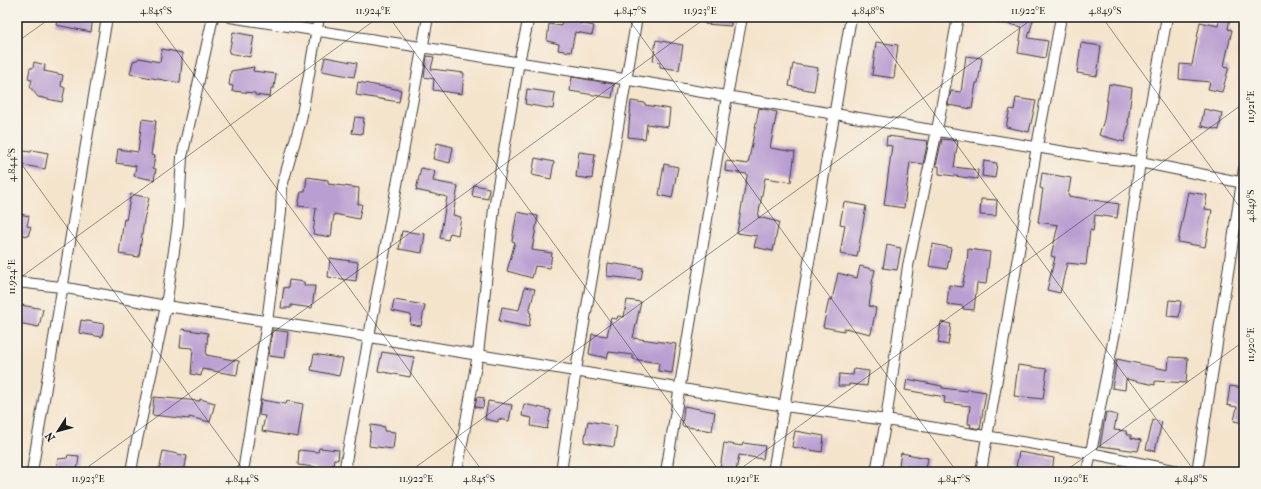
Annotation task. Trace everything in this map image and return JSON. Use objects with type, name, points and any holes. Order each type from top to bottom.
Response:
[{"type":"street","points":[[32,472],[106,17]]},
{"type":"street","points":[[131,472],[166,306],[178,223],[182,157],[213,17]]},
{"type":"street","points":[[230,17],[626,79],[834,115],[1037,146],[1096,157],[1140,162],[1243,183]]},
{"type":"street","points":[[243,472],[267,322],[281,211],[282,186],[301,120],[319,17]]},
{"type":"street","points":[[344,472],[428,17]]},
{"type":"street","points":[[457,472],[478,354],[494,209],[519,62],[529,17]]},
{"type":"street","points":[[561,472],[576,370],[637,17]]},
{"type":"street","points":[[666,472],[727,96],[742,17]]},
{"type":"street","points":[[773,472],[851,17]]},
{"type":"street","points":[[876,472],[886,420],[908,266],[958,17]]},
{"type":"street","points":[[981,472],[986,436],[1061,17]]},
{"type":"street","points":[[1087,472],[1120,307],[1140,162],[1166,17]]},
{"type":"street","points":[[1197,472],[1244,169]]},
{"type":"street","points":[[17,282],[61,287],[267,322],[370,336],[785,406],[986,436],[1090,453],[1183,472]]},
{"type":"building","points":[[58,17],[93,17],[91,32],[56,25]]},
{"type":"building","points":[[563,17],[580,17],[579,23],[594,26],[592,35],[575,32],[571,52],[558,50],[559,44],[547,41],[549,24],[561,26]]},
{"type":"building","points":[[705,17],[731,17],[731,26],[705,24]]},
{"type":"building","points":[[996,17],[1034,17],[1028,38],[1048,41],[1045,58],[1018,53],[1022,27],[995,21]]},
{"type":"building","points":[[1220,17],[1230,17],[1228,29],[1232,30],[1224,66],[1229,67],[1222,92],[1208,89],[1210,82],[1179,79],[1180,64],[1192,65],[1200,22],[1218,26]]},
{"type":"building","points":[[233,32],[254,36],[250,57],[229,53]]},
{"type":"building","points":[[656,40],[683,45],[679,70],[660,67],[660,62],[653,61]]},
{"type":"building","points":[[876,42],[898,45],[894,78],[872,75]]},
{"type":"building","points":[[1081,43],[1101,46],[1097,76],[1077,73]]},
{"type":"building","points":[[162,49],[182,53],[180,83],[130,74],[133,61],[139,58],[160,62]]},
{"type":"building","points":[[427,56],[434,57],[431,69],[464,73],[462,94],[433,90],[434,79],[424,77]]},
{"type":"building","points":[[966,56],[982,58],[972,109],[948,105],[951,91],[961,92]]},
{"type":"building","points":[[325,57],[357,63],[354,77],[322,71]]},
{"type":"building","points":[[34,62],[45,65],[44,71],[63,75],[61,86],[65,88],[62,102],[38,97],[30,87],[32,80],[28,79],[30,68],[33,68]]},
{"type":"building","points":[[793,64],[818,68],[814,91],[789,86]]},
{"type":"building","points":[[254,67],[253,71],[276,74],[274,88],[271,88],[270,97],[255,95],[255,93],[232,91],[233,86],[229,85],[231,71]]},
{"type":"building","points":[[572,77],[614,84],[612,98],[570,91]]},
{"type":"building","points":[[358,82],[401,90],[399,102],[356,95]]},
{"type":"building","points":[[1109,84],[1132,88],[1129,124],[1124,142],[1099,135],[1104,120]]},
{"type":"building","points":[[527,89],[555,93],[553,109],[525,104]]},
{"type":"building","points":[[1016,98],[1036,101],[1029,132],[1006,127],[1010,109],[1014,110]]},
{"type":"building","points":[[631,101],[670,109],[668,127],[647,124],[645,139],[628,137]]},
{"type":"building","points":[[759,108],[777,112],[770,148],[795,152],[791,182],[765,178],[758,217],[779,222],[773,251],[754,247],[757,236],[737,233],[747,174],[725,171],[726,161],[748,164]]},
{"type":"building","points":[[1204,109],[1222,113],[1219,130],[1201,126]]},
{"type":"building","points":[[355,117],[364,118],[362,134],[352,133]]},
{"type":"building","points":[[142,119],[156,121],[151,155],[155,156],[153,168],[156,169],[154,180],[134,176],[136,166],[116,163],[118,149],[138,152]]},
{"type":"building","points":[[887,136],[928,141],[923,164],[910,162],[904,208],[884,205],[892,146],[886,145]]},
{"type":"building","points":[[942,139],[958,141],[954,167],[978,170],[977,179],[939,174],[939,166],[936,166]]},
{"type":"building","points":[[437,143],[453,147],[450,163],[433,159]]},
{"type":"building","points":[[17,150],[31,152],[32,150],[48,153],[45,169],[17,164]]},
{"type":"building","points":[[579,152],[595,154],[592,179],[576,177]]},
{"type":"building","points":[[535,158],[554,162],[551,179],[532,175]]},
{"type":"building","points":[[984,161],[997,163],[995,178],[982,176]]},
{"type":"building","points":[[664,164],[678,167],[672,198],[659,195]]},
{"type":"building","points":[[421,168],[435,171],[433,181],[458,186],[453,215],[461,217],[458,235],[450,233],[448,240],[440,238],[447,197],[416,190]]},
{"type":"building","points":[[1042,173],[1071,178],[1068,196],[1119,204],[1117,218],[1095,215],[1093,231],[1090,230],[1086,265],[1067,263],[1060,293],[1047,290],[1055,257],[1051,256],[1058,225],[1038,222],[1043,189],[1040,188]]},
{"type":"building","points":[[307,177],[328,180],[328,184],[359,188],[358,204],[362,204],[359,219],[334,214],[331,237],[313,234],[316,208],[298,206],[301,192],[305,192]]},
{"type":"building","points":[[474,185],[489,188],[488,199],[472,196]]},
{"type":"building","points":[[1188,192],[1207,195],[1205,209],[1212,210],[1205,247],[1178,242]]},
{"type":"building","points":[[131,194],[149,198],[144,220],[139,257],[119,254],[124,219],[126,220]]},
{"type":"building","points":[[981,199],[997,200],[996,216],[980,215]]},
{"type":"building","points":[[844,202],[866,206],[857,257],[840,254],[845,225],[840,224]]},
{"type":"building","points":[[517,212],[538,216],[532,250],[552,253],[550,268],[535,266],[532,278],[507,271],[515,242],[512,241]]},
{"type":"building","points":[[20,214],[29,216],[27,226],[31,227],[28,236],[17,234]]},
{"type":"building","points":[[402,231],[425,234],[422,253],[399,249]]},
{"type":"building","points":[[933,244],[951,248],[947,269],[929,266]]},
{"type":"building","points":[[887,245],[901,248],[897,270],[883,268]]},
{"type":"building","points":[[968,249],[990,252],[986,284],[977,283],[974,310],[963,309],[963,306],[947,304],[949,285],[962,287]]},
{"type":"building","points":[[330,258],[358,262],[356,281],[328,277]]},
{"type":"building","points":[[608,263],[643,268],[641,280],[607,276]]},
{"type":"building","points":[[860,266],[875,270],[869,306],[876,308],[871,334],[844,328],[844,331],[823,327],[829,299],[832,300],[838,273],[857,278]]},
{"type":"building","points":[[289,280],[304,282],[304,286],[315,286],[312,308],[291,305],[291,308],[281,308],[284,287],[288,288]]},
{"type":"building","points":[[525,287],[535,289],[529,312],[531,313],[529,327],[499,321],[502,307],[519,310]]},
{"type":"building","points":[[394,300],[425,305],[421,326],[410,324],[411,315],[392,311]]},
{"type":"building","points":[[627,300],[641,302],[633,338],[676,344],[672,373],[658,371],[659,363],[633,359],[633,355],[609,352],[607,358],[589,354],[592,334],[607,336],[611,318],[617,319],[618,316],[624,317]]},
{"type":"building","points":[[1169,300],[1181,301],[1179,317],[1167,316]]},
{"type":"building","points":[[21,305],[43,309],[39,327],[18,323]]},
{"type":"building","points":[[81,320],[104,324],[102,337],[79,333]]},
{"type":"building","points":[[941,322],[951,324],[948,345],[938,343]]},
{"type":"building","points":[[182,329],[208,333],[206,355],[239,361],[237,375],[202,369],[201,376],[191,374],[193,348],[180,347]]},
{"type":"building","points":[[272,330],[288,332],[285,358],[269,356]]},
{"type":"building","points":[[382,352],[414,357],[410,377],[378,371]]},
{"type":"building","points":[[314,354],[343,359],[339,376],[311,370]]},
{"type":"building","points":[[1169,357],[1188,358],[1186,383],[1155,381],[1155,385],[1126,379],[1125,390],[1112,388],[1117,359],[1168,370]]},
{"type":"building","points":[[1018,365],[1047,369],[1043,399],[1014,396]]},
{"type":"building","points":[[854,369],[869,371],[867,386],[849,384],[849,386],[838,386],[839,374],[853,375]]},
{"type":"building","points":[[907,379],[942,386],[942,388],[967,391],[967,389],[986,392],[980,429],[970,427],[971,424],[968,424],[970,406],[944,403],[945,397],[905,390]]},
{"type":"building","points":[[1230,386],[1244,388],[1244,423],[1234,421],[1237,407],[1227,405]]},
{"type":"building","points":[[154,397],[200,401],[200,399],[215,403],[210,422],[189,417],[189,419],[152,415]]},
{"type":"building","points":[[477,397],[484,398],[483,408],[475,407]]},
{"type":"building","points":[[261,400],[286,404],[287,401],[303,404],[298,437],[262,431],[265,416],[259,415]]},
{"type":"building","points":[[488,401],[512,405],[509,421],[498,419],[498,422],[485,419]]},
{"type":"building","points":[[524,404],[551,410],[547,429],[531,426],[532,418],[522,416]]},
{"type":"building","points":[[684,406],[715,412],[712,431],[682,426]]},
{"type":"building","points":[[1106,412],[1117,415],[1114,430],[1126,431],[1127,435],[1131,435],[1131,438],[1141,440],[1138,451],[1100,446]]},
{"type":"building","points":[[1153,420],[1162,422],[1155,451],[1146,449]]},
{"type":"building","points":[[588,421],[617,426],[614,447],[584,442]]},
{"type":"building","points":[[371,425],[385,427],[384,431],[395,432],[393,449],[369,446]]},
{"type":"building","points":[[795,431],[824,436],[822,452],[792,447]]},
{"type":"building","points":[[724,443],[742,446],[743,443],[765,446],[763,459],[739,455],[736,472],[720,469]]},
{"type":"building","points":[[319,448],[339,450],[338,460],[334,459],[332,472],[315,471],[315,467],[298,465],[299,450],[318,452]]},
{"type":"building","points":[[163,451],[187,456],[184,472],[159,472]]},
{"type":"building","points":[[1019,452],[1054,458],[1052,472],[1043,472],[1016,467]]},
{"type":"building","points":[[901,453],[928,458],[926,469],[899,465]]},
{"type":"building","points":[[68,455],[79,456],[77,472],[56,469],[58,459],[67,458]]}]
